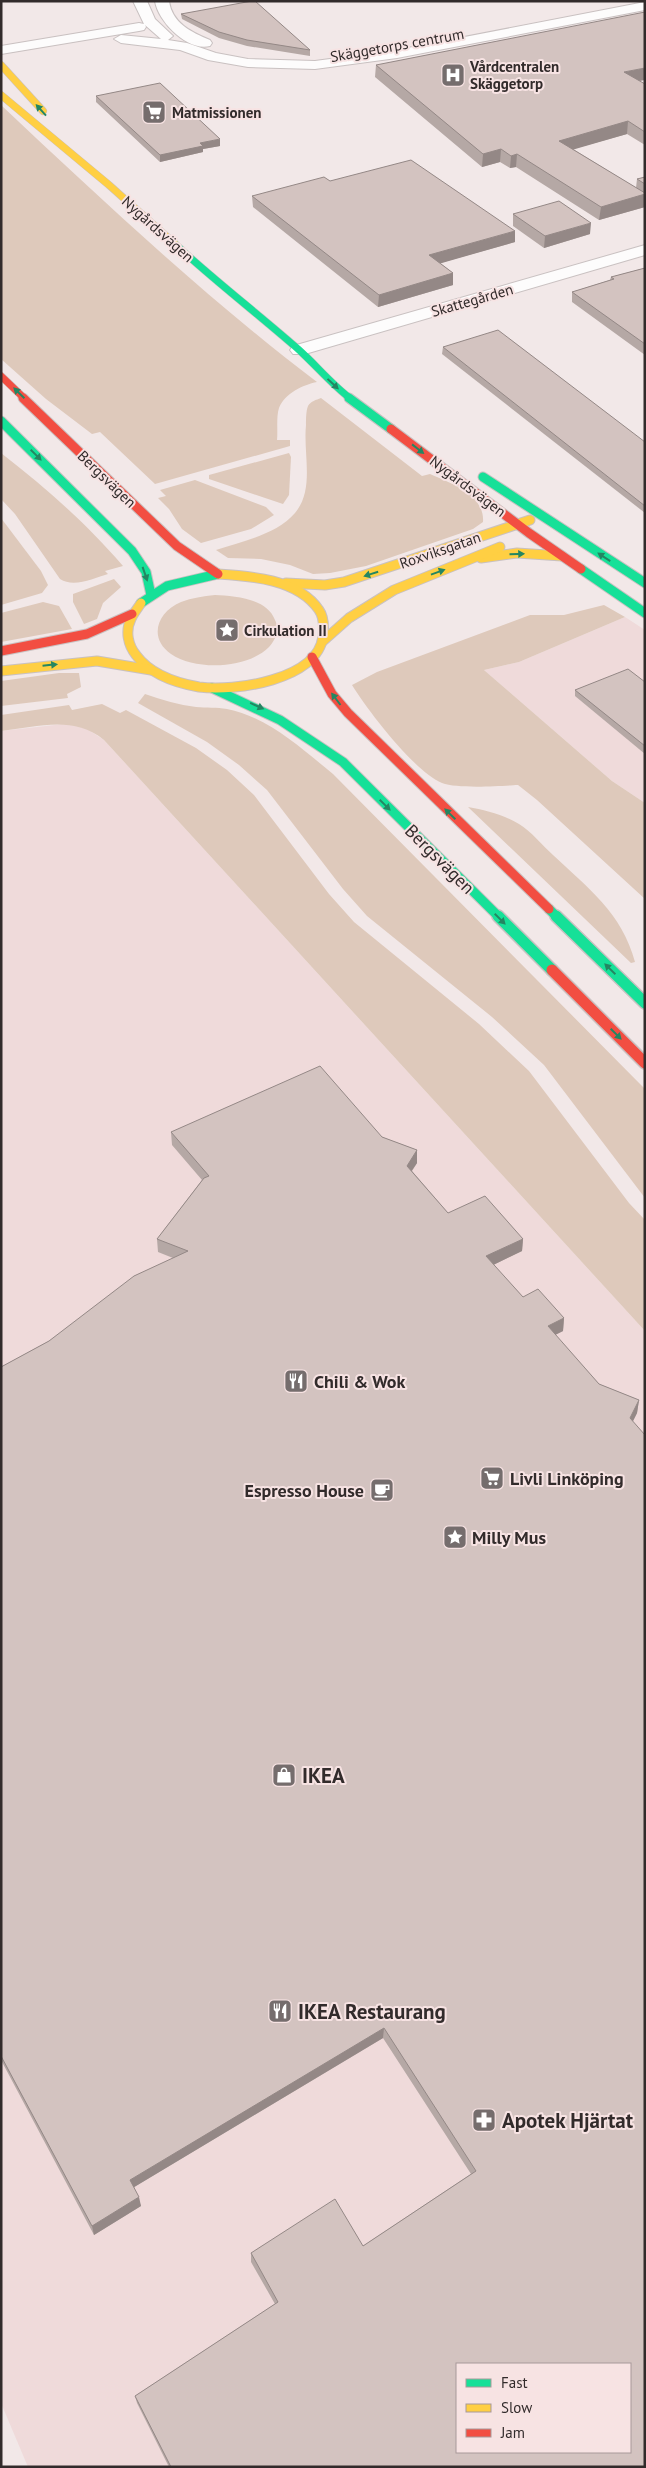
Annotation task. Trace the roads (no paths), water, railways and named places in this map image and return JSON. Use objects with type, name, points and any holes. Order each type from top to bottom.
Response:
[{"type":"street","name":"Skäggetorps centrum","points":[[140,1],[144,13],[156,27],[182,46]]},
{"type":"street","name":"Skäggetorps centrum","points":[[118,34],[140,1]]},
{"type":"street","points":[[162,1],[163,11],[173,25]]},
{"type":"street","name":"Skäggetorps centrum","points":[[1,50],[118,34],[182,46],[213,57],[248,63],[297,66],[397,54],[637,8]]},
{"type":"street","name":"Skäggetorps centrum","points":[[1,60],[118,34],[173,25],[195,39],[226,50],[268,57],[327,58],[637,8]]},
{"type":"street","name":"Nygårdsvägen","points":[[1,65],[109,185]]},
{"type":"street","name":"Nygårdsvägen","points":[[1,95],[109,185],[216,282],[299,350],[335,386],[529,533],[645,613]]},
{"type":"street","name":"Skattegården","points":[[299,350],[645,250]]},
{"type":"street","name":"Nygårdsvägen","points":[[299,350],[344,376]]},
{"type":"street","name":"Bergsvägen","points":[[1,376],[177,546],[218,574]]},
{"type":"street","name":"Bergsvägen","points":[[1,421],[132,550],[146,572],[151,595]]},
{"type":"street","name":"Nygårdsvägen","points":[[471,468],[645,583]]},
{"type":"street","name":"Roxviksgatan","points":[[282,583],[325,585],[344,582],[387,569],[517,523],[544,517]]},
{"type":"street","name":"Roxviksgatan","points":[[322,642],[349,618],[394,590],[472,560],[529,533],[544,517]]},
{"type":"street","name":"Roxviksgatan","points":[[472,560],[517,553],[563,556]]},
{"type":"street","points":[[1,651],[87,634],[132,614],[151,595],[181,581],[218,574],[251,576],[282,583],[309,599],[318,608],[323,619],[324,631],[322,642],[312,657],[298,668],[259,684],[212,688],[182,682],[151,670],[97,661],[1,672]]},
{"type":"street","points":[[132,614],[127,629],[129,643],[137,657],[151,670]]},
{"type":"street","points":[[312,657],[332,694],[348,713],[645,1003]]},
{"type":"street","name":"Bergsvägen","points":[[212,688],[262,708],[296,727],[343,762],[645,1063]]},
{"type":"place","name":"Vårdcentralen Skäggetorp","points":[[453,75]]},
{"type":"place","name":"Matmissionen","points":[[154,112]]},
{"type":"place","name":"Cirkulation II","points":[[227,630]]},
{"type":"place","name":"Chili & Wok","points":[[296,1381]]},
{"type":"place","name":"Livli Linköping","points":[[492,1478]]},
{"type":"place","name":"Espresso House","points":[[382,1490]]},
{"type":"place","name":"Milly Mus","points":[[455,1537]]},
{"type":"place","name":"IKEA","points":[[284,1775]]},
{"type":"place","name":"IKEA Restaurang","points":[[280,2011]]},
{"type":"place","name":"Apotek Hjärtat","points":[[484,2120]]}]
